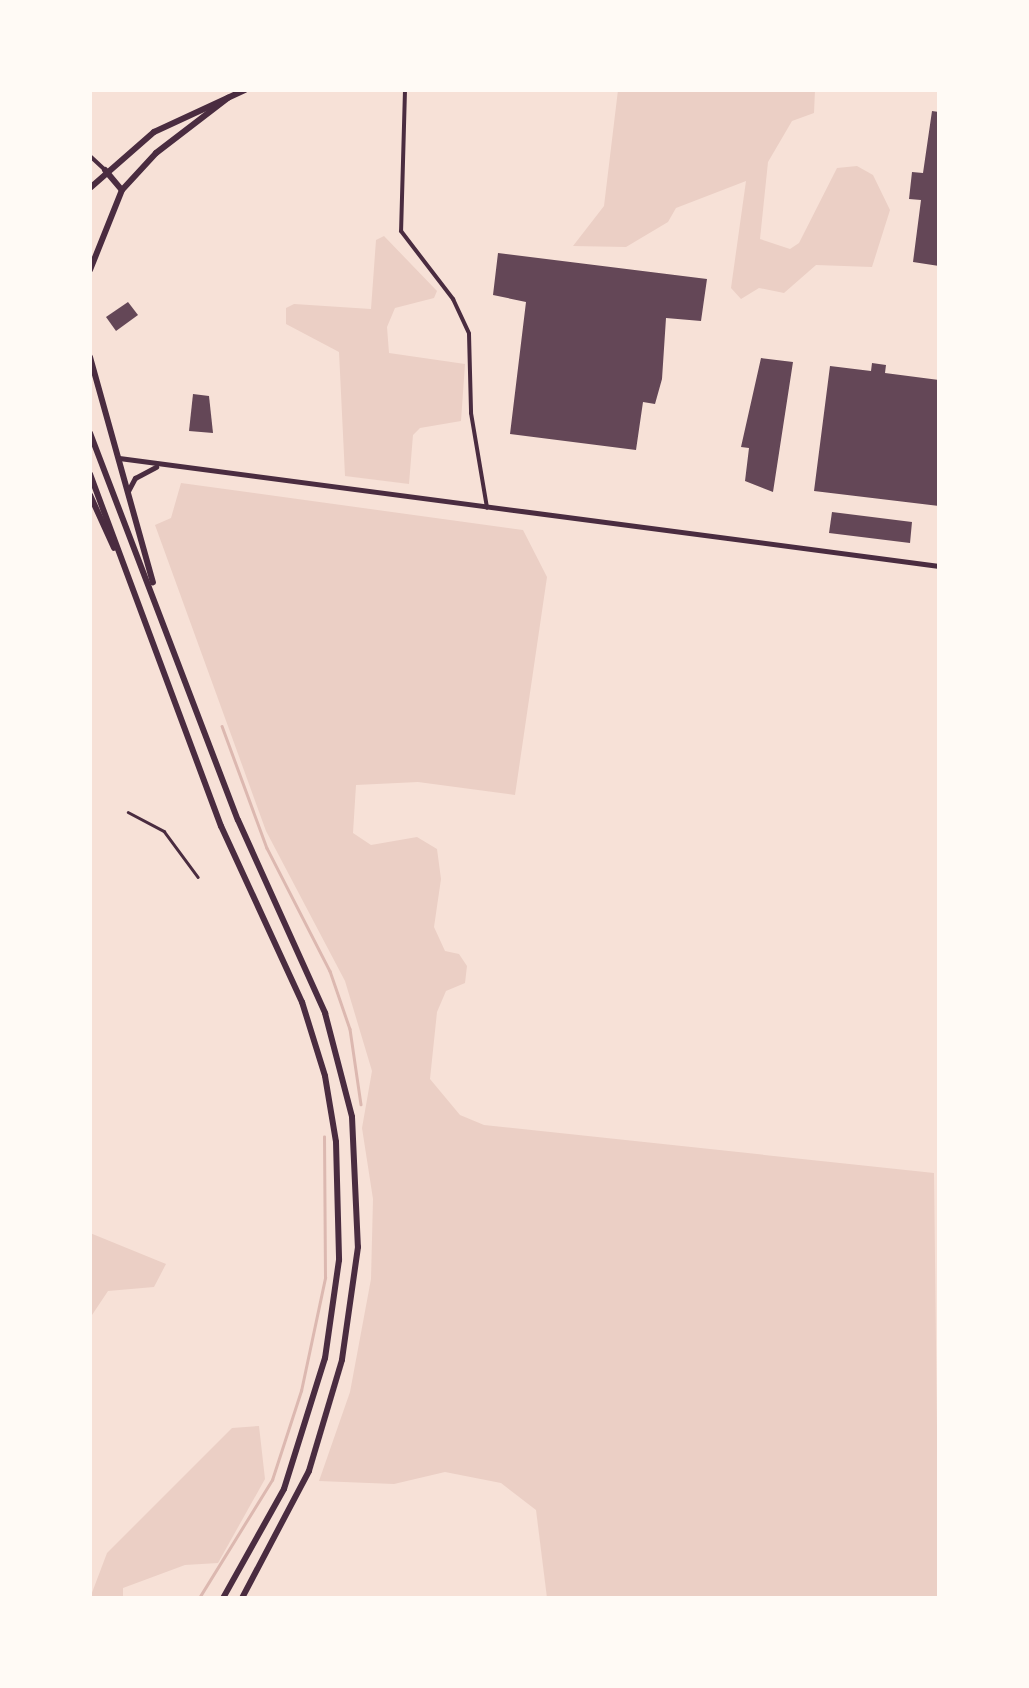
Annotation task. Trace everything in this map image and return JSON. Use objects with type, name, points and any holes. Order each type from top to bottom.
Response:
[{"type":"main road","points":[[92,183],[154,132],[245,90]]},
{"type":"main road","points":[[90,270],[122,190],[167,144],[228,98]]},
{"type":"main road","points":[[106,170],[122,190]]},
{"type":"main road","points":[[90,357],[160,609]]},
{"type":"main road","points":[[90,433],[238,820],[326,1013],[347,1090],[358,1180],[355,1283],[332,1398],[298,1497],[242,1598]]},
{"type":"main road","points":[[116,457],[159,466],[939,566]]},
{"type":"main road","points":[[126,494],[135,478],[159,466]]},
{"type":"main road","points":[[90,474],[221,826],[312,1030],[338,1160],[334,1307],[314,1398],[284,1488],[223,1598]]},
{"type":"main road","points":[[90,494],[143,614]]},
{"type":"street","points":[[404,90],[401,232],[453,299],[470,334],[472,413],[487,508]]},
{"type":"street","points":[[90,156],[106,170]]},
{"type":"lane","points":[[128,812],[164,832],[198,877]]},
{"type":"shaded area","points":[[618,90],[815,90],[814,113],[792,121],[768,162],[760,239],[790,249],[799,243],[837,168],[857,166],[873,175],[890,210],[872,267],[816,265],[784,293],[759,288],[741,299],[731,288],[746,181],[676,208],[668,222],[626,247],[573,246],[604,206]]},
{"type":"shaded area","points":[[384,236],[437,291],[434,298],[395,308],[387,327],[389,353],[465,364],[461,421],[420,428],[413,435],[409,484],[345,476],[339,352],[286,324],[286,308],[294,304],[371,309],[376,240]]},
{"type":"shaded area","points":[[181,483],[523,530],[547,577],[515,795],[418,782],[356,785],[353,833],[371,845],[417,837],[437,849],[441,879],[434,927],[445,951],[459,954],[467,966],[465,983],[446,991],[437,1012],[430,1079],[460,1115],[484,1125],[934,1173],[939,1598],[547,1598],[536,1510],[501,1483],[445,1472],[394,1484],[319,1481],[350,1392],[371,1279],[373,1199],[362,1128],[372,1071],[345,981],[266,831],[155,525],[171,518]]},
{"type":"shaded area","points":[[90,1233],[166,1264],[154,1287],[108,1291],[90,1318]]},
{"type":"shaded area","points":[[259,1426],[265,1479],[218,1563],[185,1565],[123,1588],[123,1598],[90,1598],[107,1553],[232,1428]]},
{"type":"building","points":[[932,111],[939,112],[939,266],[913,262],[921,200],[909,199],[912,172],[923,173]]},
{"type":"building","points":[[498,253],[707,279],[701,321],[666,318],[662,379],[655,404],[643,402],[636,450],[510,434],[526,302],[493,295]]},
{"type":"building","points":[[128,302],[138,315],[116,331],[106,317]]},
{"type":"building","points":[[761,358],[793,362],[773,492],[745,481],[749,448],[741,447]]},
{"type":"building","points":[[872,363],[886,365],[885,373],[939,380],[939,506],[814,491],[830,366],[871,371]]},
{"type":"building","points":[[193,394],[209,396],[213,433],[189,431]]},
{"type":"building","points":[[832,512],[912,522],[910,543],[829,533]]},
{"type":"waterway","points":[[222,726],[267,848],[330,971],[350,1029],[361,1104]]},
{"type":"waterway","points":[[199,1598],[272,1480],[301,1391],[325,1278],[324,1137]]}]
